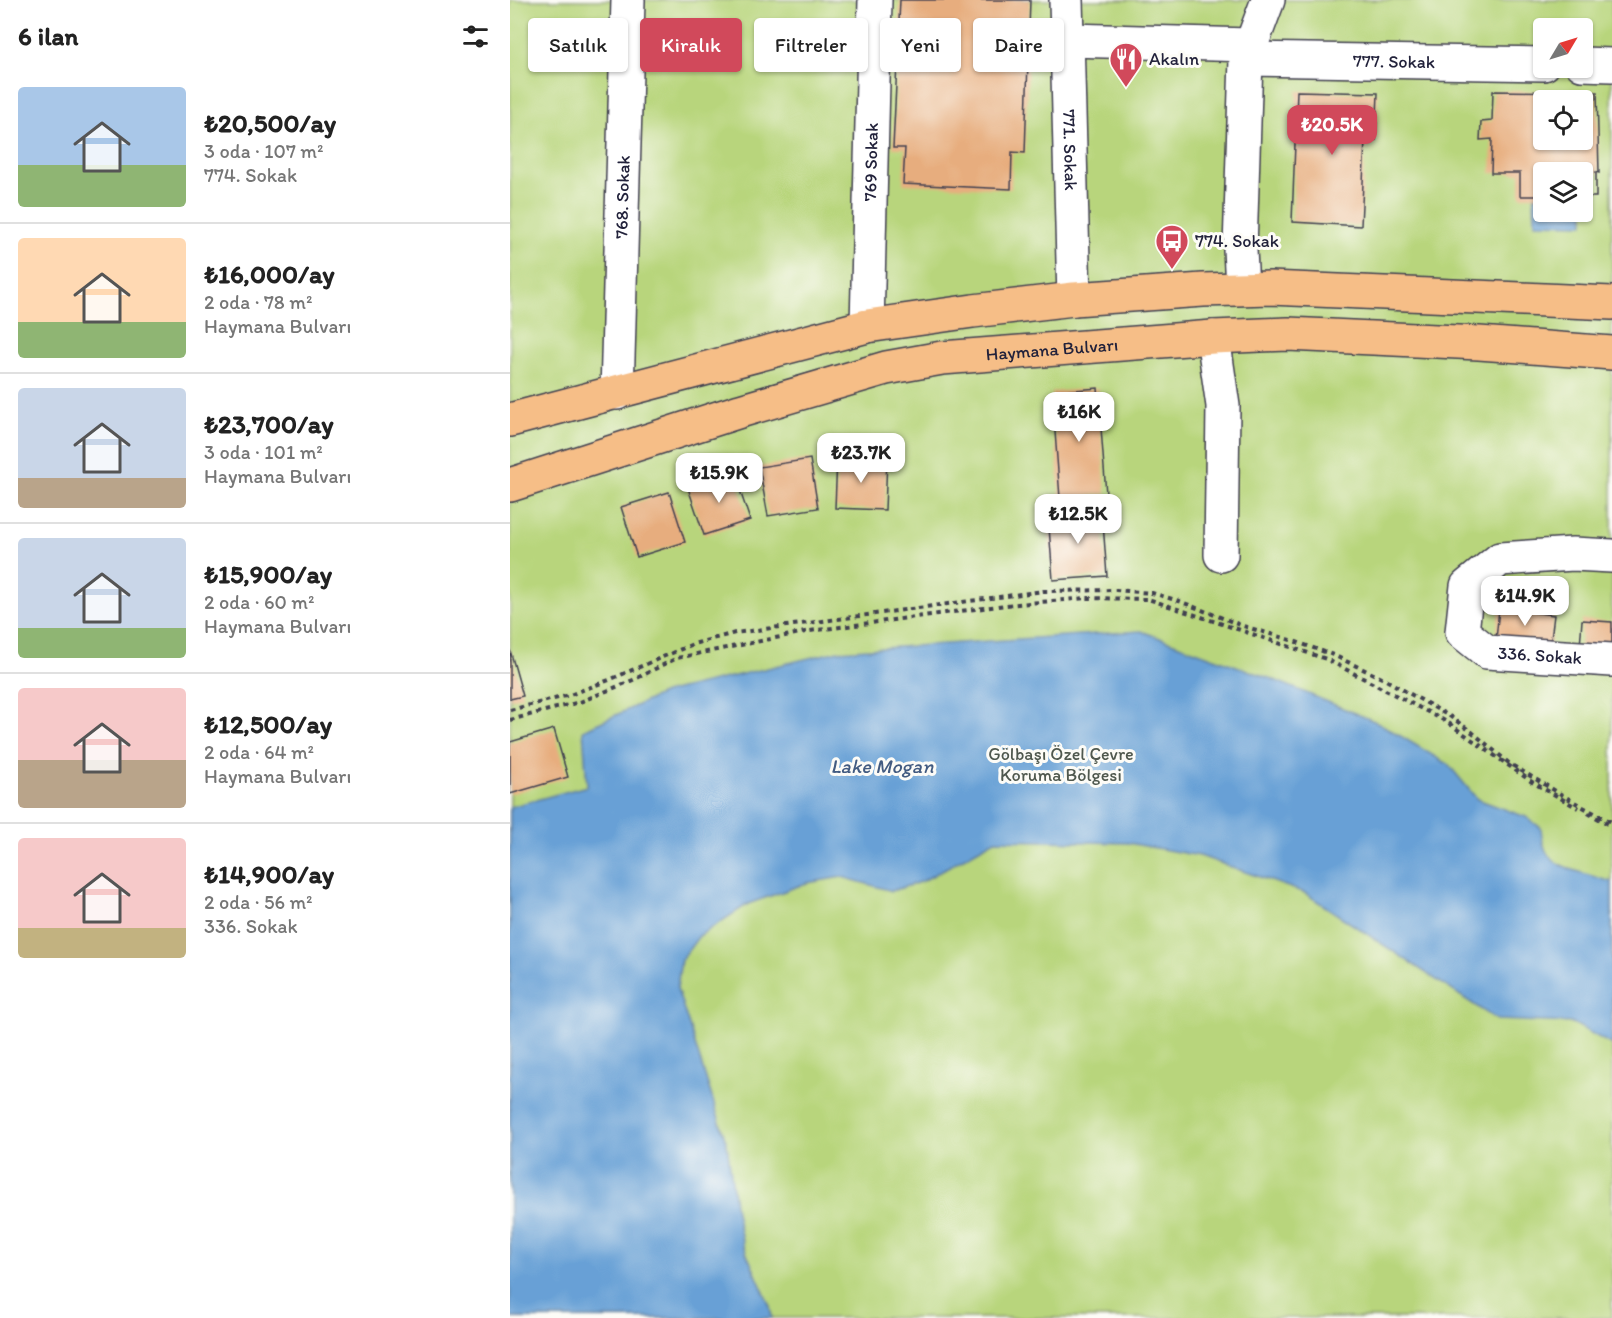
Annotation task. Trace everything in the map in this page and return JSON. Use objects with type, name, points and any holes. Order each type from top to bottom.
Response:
[{"type":"highway","points":[[510,420],[867,326],[1074,299],[1242,288],[1612,303]]},
{"type":"highway","name":"Haymana Bulvarı","points":[[510,484],[885,368],[961,356],[1213,337],[1327,334],[1612,353]]},
{"type":"street","name":"768. Sokak","points":[[617,393],[628,0]]},
{"type":"street","name":"769 Sokak","points":[[867,326],[875,0]]},
{"type":"street","name":"771. Sokak","points":[[1066,0],[1069,40],[1074,299]]},
{"type":"street","points":[[1242,288],[1240,249],[1248,52],[1268,0]]},
{"type":"street","name":"777. Sokak","points":[[1069,40],[1248,52],[1533,63]]},
{"type":"street","points":[[1593,64],[1612,65]]},
{"type":"street","points":[[1213,337],[1223,406],[1221,555]]},
{"type":"street","name":"336. Sokak","points":[[1612,556],[1574,554],[1500,559],[1467,586],[1462,632],[1488,652],[1612,660]]},
{"type":"path","points":[[510,710],[570,695],[693,644],[735,633],[1043,591],[1116,590],[1152,593],[1243,626],[1291,640],[1333,656],[1384,680],[1451,717],[1510,764],[1612,824]]},
{"type":"path","points":[[510,720],[580,702],[633,681],[677,658],[810,631],[1006,605],[1087,598],[1148,599],[1326,659],[1447,722],[1532,782],[1612,824]]},
{"type":"green space","name":"Gölbaşı Özel Çevre Koruma Bölgesi","points":[[510,0],[1612,0],[1612,1318],[510,1318]]},
{"type":"water","points":[[1584,222],[1584,224],[1535,223]]},
{"type":"water","name":"Lake Mogan","points":[[1141,631],[1272,679],[1379,723],[1449,765],[1477,799],[1526,817],[1541,828],[1545,850],[1553,860],[1568,868],[1612,882],[1612,1045],[1573,1023],[1497,1020],[1305,893],[1200,856],[1128,843],[995,840],[923,881],[892,891],[842,877],[807,883],[748,904],[699,936],[681,960],[677,988],[727,1144],[743,1245],[770,1306],[772,1318],[510,1318],[510,807],[587,786],[583,730],[664,693],[838,651]]},
{"type":"building","points":[[900,0],[1030,0],[1029,18],[973,18],[973,72],[1028,72],[1025,153],[1012,152],[1011,189],[903,184],[905,148],[893,148],[897,72],[961,72],[961,18],[899,18]]},
{"type":"building","points":[[1297,91],[1378,93],[1376,140],[1365,140],[1361,226],[1292,222]]},
{"type":"building","points":[[1493,91],[1533,91],[1533,150],[1593,150],[1593,92],[1597,92],[1599,173],[1596,172],[1596,197],[1593,197],[1593,162],[1533,162],[1533,196],[1520,196],[1520,173],[1491,173],[1492,139],[1480,140],[1481,122],[1492,121]]},
{"type":"building","points":[[1098,388],[1106,494],[1060,498],[1052,392]]},
{"type":"building","points":[[837,457],[887,459],[885,510],[835,508]]},
{"type":"building","points":[[810,459],[818,508],[768,516],[759,467]]},
{"type":"building","points":[[734,473],[750,520],[704,535],[688,488]]},
{"type":"building","points":[[669,492],[685,542],[637,557],[621,507]]},
{"type":"building","points":[[1102,510],[1107,576],[1053,580],[1048,514]]},
{"type":"building","points":[[1499,608],[1554,615],[1550,647],[1496,640]]},
{"type":"building","points":[[1582,620],[1612,622],[1612,649],[1580,647]]},
{"type":"building","points":[[510,650],[523,696],[510,699]]},
{"type":"building","points":[[554,729],[568,777],[510,794],[510,742]]},
{"type":"place","name":"Akalın","points":[[1126,88]]},
{"type":"place","name":"774. Sokak","points":[[1172,270]]}]
